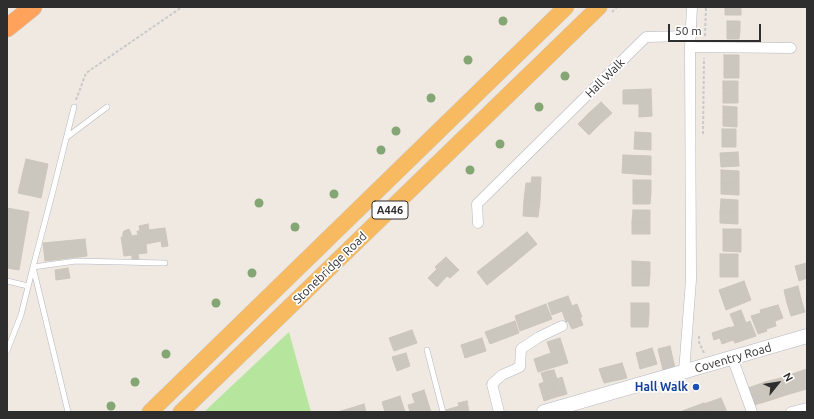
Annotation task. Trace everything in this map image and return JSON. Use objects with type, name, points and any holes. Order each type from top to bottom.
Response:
[{"type":"highway","points":[[7,28],[33,7]]},
{"type":"highway","name":"Stonebridge Road","points":[[150,412],[566,7]]},
{"type":"highway","name":"Stonebridge Road","points":[[181,412],[599,7]]},
{"type":"main road","name":"Coventry Road","points":[[544,412],[807,336]]},
{"type":"street","points":[[684,372],[691,280],[690,47],[692,7]]},
{"type":"street","name":"Hall Walk","points":[[478,223],[477,204],[646,37],[691,36]]},
{"type":"street","points":[[690,47],[791,48]]},
{"type":"street","points":[[499,412],[492,384],[502,375],[520,367],[521,349],[539,337],[562,326]]},
{"type":"street","points":[[732,357],[752,412]]},
{"type":"street","points":[[791,412],[807,408]]},
{"type":"lane","points":[[7,351],[21,315],[74,107]]},
{"type":"lane","points":[[67,137],[107,107]]},
{"type":"lane","points":[[33,267],[76,261],[165,263]]},
{"type":"lane","points":[[33,267],[68,412]]},
{"type":"lane","points":[[7,281],[28,286]]},
{"type":"lane","points":[[427,350],[443,412]]},
{"type":"path","points":[[74,107],[86,73],[182,7]]},
{"type":"green space","points":[[289,332],[311,412],[204,412]]},
{"type":"building","points":[[725,7],[741,7],[741,15],[725,15]]},
{"type":"building","points":[[727,21],[740,21],[740,30],[727,30]]},
{"type":"building","points":[[727,30],[740,30],[739,39],[727,39]]},
{"type":"building","points":[[724,55],[739,55],[739,67],[724,67]]},
{"type":"building","points":[[724,67],[739,67],[739,78],[724,78]]},
{"type":"building","points":[[723,81],[738,81],[738,93],[723,93]]},
{"type":"building","points":[[651,89],[652,116],[639,117],[639,104],[623,104],[623,90]]},
{"type":"building","points":[[723,93],[738,93],[738,103],[723,103]]},
{"type":"building","points":[[601,102],[612,113],[600,124],[589,113]]},
{"type":"building","points":[[723,106],[737,107],[737,117],[723,117]]},
{"type":"building","points":[[589,113],[600,124],[589,135],[578,124]]},
{"type":"building","points":[[723,117],[737,117],[737,127],[723,126]]},
{"type":"building","points":[[722,129],[736,129],[736,147],[722,147]]},
{"type":"building","points":[[635,132],[651,133],[651,150],[634,149]]},
{"type":"building","points":[[738,152],[739,166],[721,167],[720,153]]},
{"type":"building","points":[[623,155],[651,156],[651,175],[622,173]]},
{"type":"building","points":[[26,159],[48,164],[41,198],[18,193]]},
{"type":"building","points":[[721,170],[739,171],[739,183],[721,183]]},
{"type":"building","points":[[532,177],[541,177],[540,201],[524,200],[526,183],[531,183]]},
{"type":"building","points":[[633,180],[651,180],[651,192],[633,192]]},
{"type":"building","points":[[721,183],[739,183],[739,195],[721,194]]},
{"type":"building","points":[[633,192],[651,192],[650,204],[633,204]]},
{"type":"building","points":[[721,199],[738,200],[738,212],[720,212]]},
{"type":"building","points":[[524,200],[540,201],[538,217],[523,216]]},
{"type":"building","points":[[7,208],[29,212],[19,270],[7,268]]},
{"type":"building","points":[[633,210],[650,210],[650,223],[632,222]]},
{"type":"building","points":[[720,212],[738,212],[738,224],[720,223]]},
{"type":"building","points":[[632,222],[650,223],[650,234],[632,234]]},
{"type":"building","points":[[148,224],[149,230],[165,228],[168,246],[162,247],[161,241],[146,244],[147,253],[138,254],[139,259],[132,260],[132,255],[124,256],[121,237],[123,237],[124,231],[129,229],[132,236],[138,235],[137,231],[140,231],[139,226]]},
{"type":"building","points":[[723,229],[741,229],[741,252],[723,251]]},
{"type":"building","points":[[527,232],[537,244],[512,265],[501,253]]},
{"type":"building","points":[[85,239],[87,256],[45,261],[43,243]]},
{"type":"building","points":[[501,253],[512,265],[487,285],[477,272]]},
{"type":"building","points":[[720,254],[738,254],[738,277],[720,277]]},
{"type":"building","points":[[446,257],[459,270],[450,278],[447,276],[437,287],[428,278],[437,269],[435,267]]},
{"type":"building","points":[[632,261],[650,262],[650,274],[632,274]]},
{"type":"building","points":[[807,263],[807,278],[799,281],[795,266]]},
{"type":"building","points":[[68,268],[70,278],[56,280],[55,270]]},
{"type":"building","points":[[632,274],[650,274],[649,286],[632,286]]},
{"type":"building","points":[[744,281],[751,300],[726,310],[719,290]]},
{"type":"building","points":[[798,286],[801,299],[787,303],[784,290]]},
{"type":"building","points":[[568,296],[572,306],[577,304],[582,317],[580,317],[583,325],[572,329],[568,321],[566,322],[562,311],[552,315],[548,303]]},
{"type":"building","points":[[801,299],[805,312],[791,316],[787,303]]},
{"type":"building","points":[[631,303],[649,303],[649,315],[631,315]]},
{"type":"building","points":[[546,304],[552,319],[520,331],[515,316]]},
{"type":"building","points":[[778,305],[783,318],[775,321],[776,326],[766,329],[767,331],[758,334],[751,316],[761,313],[760,310]]},
{"type":"building","points":[[741,310],[746,323],[750,321],[756,336],[735,343],[733,340],[722,344],[720,338],[714,340],[712,333],[735,326],[730,314]]},
{"type":"building","points":[[631,315],[649,315],[648,327],[631,327]]},
{"type":"building","points":[[515,321],[519,333],[490,344],[485,332]]},
{"type":"building","points":[[412,330],[417,343],[394,351],[389,338]]},
{"type":"building","points":[[482,338],[486,351],[465,358],[461,345]]},
{"type":"building","points":[[560,338],[568,363],[538,372],[534,359],[551,353],[547,342]]},
{"type":"building","points":[[670,346],[675,368],[663,370],[658,349]]},
{"type":"building","points":[[652,348],[657,364],[640,369],[636,353]]},
{"type":"building","points":[[406,353],[410,366],[397,371],[392,357]]},
{"type":"building","points":[[622,363],[627,378],[604,383],[599,369]]},
{"type":"building","points":[[807,369],[807,389],[803,390],[798,372]]},
{"type":"building","points":[[554,370],[557,379],[562,377],[567,394],[556,397],[548,371]]},
{"type":"building","points":[[548,371],[556,397],[544,401],[539,384],[544,382],[541,373]]},
{"type":"building","points":[[798,372],[803,390],[786,395],[781,378]]},
{"type":"building","points":[[781,378],[786,395],[771,400],[765,382]]},
{"type":"building","points":[[765,382],[771,400],[754,405],[748,388]]},
{"type":"building","points":[[424,390],[431,412],[410,412],[408,405],[415,403],[412,394]]},
{"type":"building","points":[[400,396],[405,412],[385,412],[382,402]]},
{"type":"building","points":[[721,398],[727,412],[707,412],[704,404]]},
{"type":"building","points":[[467,401],[469,412],[447,412],[446,410],[459,406],[458,403]]},
{"type":"building","points":[[704,403],[707,412],[682,412],[682,411]]},
{"type":"building","points":[[364,404],[366,412],[338,412]]},
{"type":"place","name":"Hall Walk","points":[[696,387]]}]
